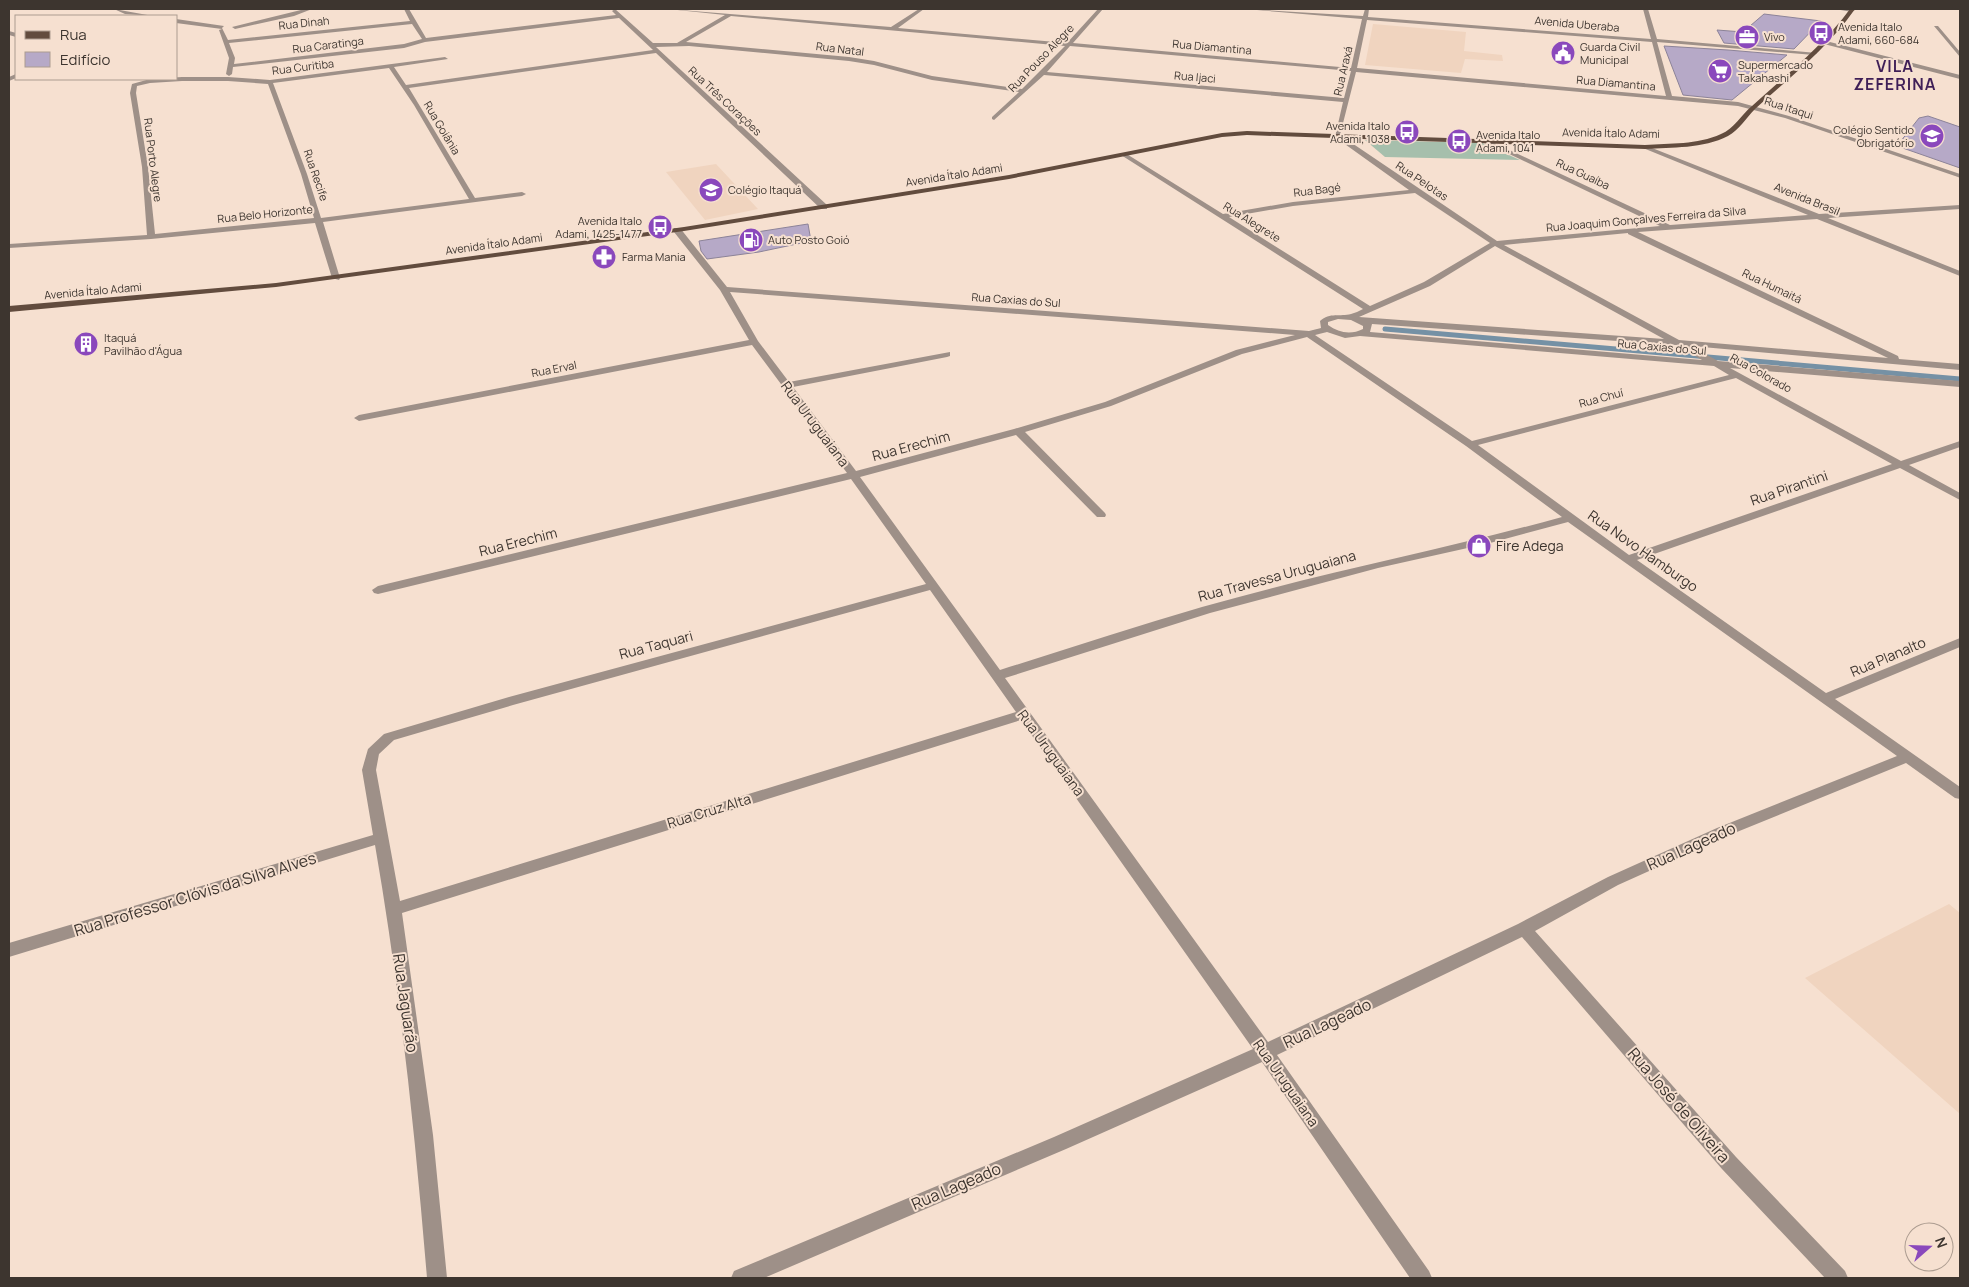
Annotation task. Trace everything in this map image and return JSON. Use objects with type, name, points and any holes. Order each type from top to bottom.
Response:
[{"type":"main road","name":"Avenida Ítalo Adami","points":[[9,309],[336,278],[677,230],[1009,177],[1185,141],[1233,134],[1646,147],[1685,144],[1718,137],[1737,126],[1753,107],[1826,42],[1852,9]]},
{"type":"street","points":[[117,9],[144,15]]},
{"type":"street","points":[[178,21],[222,28],[292,15],[309,9]]},
{"type":"street","points":[[407,9],[413,22],[426,40]]},
{"type":"street","name":"Rua Três Corações","points":[[613,9],[824,207]]},
{"type":"street","name":"Rua Diamantina","points":[[670,9],[1354,69],[1753,107]]},
{"type":"street","points":[[679,44],[742,9]]},
{"type":"street","points":[[892,29],[922,9]]},
{"type":"street","name":"Rua Pouso Alegre","points":[[994,118],[1043,73],[1101,9]]},
{"type":"street","name":"Avenida Uberaba","points":[[1248,9],[1814,53]]},
{"type":"street","name":"Rua Araxá","points":[[1337,136],[1367,9]]},
{"type":"street","points":[[1646,9],[1669,98]]},
{"type":"street","points":[[1838,9],[1852,9]]},
{"type":"street","name":"Rua Caratinga","points":[[231,66],[395,47],[426,40],[620,16]]},
{"type":"street","name":"Rua Dinah","points":[[227,42],[413,22]]},
{"type":"street","points":[[178,26],[188,23]]},
{"type":"street","points":[[1936,27],[1960,56]]},
{"type":"street","points":[[222,28],[232,58],[228,79]]},
{"type":"street","points":[[1826,42],[1960,77]]},
{"type":"street","name":"Rua Natal","points":[[651,45],[679,44],[849,59],[874,63],[932,78],[1024,91]]},
{"type":"street","points":[[405,87],[656,51]]},
{"type":"street","name":"Rua Curitiba","points":[[178,80],[228,79],[270,82],[445,59]]},
{"type":"street","name":"Rua Goiânia","points":[[391,67],[474,200]]},
{"type":"street","name":"Rua Ijaci","points":[[1043,73],[1346,100]]},
{"type":"street","name":"Rua Curitiba","points":[[134,85],[162,80]]},
{"type":"street","name":"Rua Recife","points":[[270,82],[304,174],[336,278]]},
{"type":"street","name":"Rua Porto Alegre","points":[[134,85],[133,93],[146,167],[151,237]]},
{"type":"street","name":"Rua Itaqui","points":[[1753,107],[1960,176]]},
{"type":"street","name":"Rua Pelotas","points":[[1337,136],[1495,243]]},
{"type":"street","name":"Rua Guaíba","points":[[1486,141],[1670,228]]},
{"type":"street","name":"Avenida Brasil","points":[[1646,147],[1960,274]]},
{"type":"street","name":"Rua Alegrete","points":[[1123,154],[1369,309]]},
{"type":"street","name":"Rua Bagé","points":[[1223,216],[1302,203],[1416,191]]},
{"type":"street","name":"Rua Belo Horizonte","points":[[9,246],[151,237],[319,220],[522,194]]},
{"type":"street","name":"Rua Joaquim Gonçalves Ferreira da Silva","points":[[1352,317],[1427,284],[1495,243],[1960,207]]},
{"type":"street","name":"Rua Uruguaiana","points":[[677,230],[724,289],[754,342],[854,475],[1265,1052],[1422,1278]]},
{"type":"street","name":"Rua Humaitá","points":[[1631,232],[1903,362]]},
{"type":"street","name":"Rua Colorado","points":[[1495,243],[1684,344],[1960,497]]},
{"type":"street","name":"Rua Caxias do Sul","points":[[724,289],[1307,333]]},
{"type":"street","points":[[1327,329],[1324,326],[1324,321],[1330,317],[1352,317],[1362,320],[1368,325],[1368,330],[1361,334]]},
{"type":"street","name":"Rua Caxias do Sul","points":[[1362,320],[1960,366]]},
{"type":"street","name":"Rua Erechim","points":[[378,590],[854,475],[1018,432],[1108,404],[1232,354],[1307,333],[1327,329],[1339,334],[1361,334]]},
{"type":"street","name":"Rua Novo Hamburgo","points":[[1307,333],[1470,444],[1570,518],[1960,794]]},
{"type":"street","name":"Rua Caxias do Sul","points":[[1361,334],[1714,361],[1960,384]]},
{"type":"street","name":"Rua Erval","points":[[359,418],[754,342]]},
{"type":"street","points":[[787,385],[947,354]]},
{"type":"street","name":"Rua Chuí","points":[[1470,444],[1738,375]]},
{"type":"street","points":[[1018,432],[1101,515]]},
{"type":"street","name":"Rua Pirantini","points":[[1628,559],[1960,444]]},
{"type":"street","name":"Rua Travessa Uruguaiana","points":[[996,676],[1215,608],[1376,564],[1490,540],[1570,518]]},
{"type":"street","name":"Rua Taquari","points":[[389,736],[509,701],[932,586]]},
{"type":"street","name":"Rua Planalto","points":[[1826,698],[1960,642]]},
{"type":"street","name":"Rua Cruz Alta","points":[[394,909],[1024,714]]},
{"type":"street","name":"Rua Jaguarão","points":[[389,736],[373,752],[368,770],[394,909],[424,1134],[437,1278]]},
{"type":"street","name":"Rua Lageado","points":[[741,1278],[1060,1143],[1265,1052],[1524,929],[1613,881],[1722,832],[1908,757]]},
{"type":"street","name":"Rua Professor Clóvis da Silva Alves","points":[[9,950],[381,838]]},
{"type":"street","name":"Rua José de Oliveira","points":[[1524,929],[1729,1162],[1838,1278]]},
{"type":"shaded area","points":[[1373,24],[1466,32],[1464,51],[1502,55],[1503,61],[1465,59],[1461,73],[1365,65]]},
{"type":"shaded area","name":"Colégio Itaquá","points":[[716,164],[758,209],[705,220],[666,172]]},
{"type":"shaded area","points":[[1949,904],[1960,913],[1960,1114],[1805,978]]},
{"type":"green space","points":[[1365,140],[1482,143],[1520,160],[1385,157]]},
{"type":"building","points":[[1764,14],[1821,21],[1794,49],[1724,43],[1717,30],[1743,32]]},
{"type":"building","name":"Supermercado Takahashi","points":[[1664,46],[1787,55],[1732,100],[1683,95]]},
{"type":"building","name":"Colégio Sentido Obrigatório","points":[[1928,116],[1960,127],[1960,168],[1897,146],[1919,118]]},
{"type":"building","name":"Auto Posto Goió","points":[[808,224],[811,241],[759,252],[707,259],[701,251],[699,241]]},
{"type":"waterway","points":[[1385,329],[1960,379]]},
{"type":"place","name":"Avenida Italo Adami, 660-684","points":[[1821,33]]},
{"type":"place","name":"Vivo","points":[[1747,37]]},
{"type":"place","name":"Guarda Civil Municipal","points":[[1563,53]]},
{"type":"place","name":"Supermercado Takahashi","points":[[1720,71]]},
{"type":"place","name":"Avenida Italo Adami, 1038","points":[[1407,132]]},
{"type":"place","name":"Colégio Sentido Obrigatório","points":[[1932,136]]},
{"type":"place","name":"Avenida Italo Adami, 1041","points":[[1459,141]]},
{"type":"place","name":"Colégio Itaquá","points":[[711,190]]},
{"type":"place","name":"Avenida Italo Adami, 1425-1477","points":[[660,227]]},
{"type":"place","name":"Auto Posto Goió","points":[[751,240]]},
{"type":"place","name":"Farma Mania","points":[[604,257]]},
{"type":"place","name":"Itaquá Pavilhão d'Água","points":[[86,344]]},
{"type":"place","name":"Fire Adega","points":[[1479,546]]},
{"type":"district","name":"VILA ZEFERINA","points":[[1895,75]]}]
